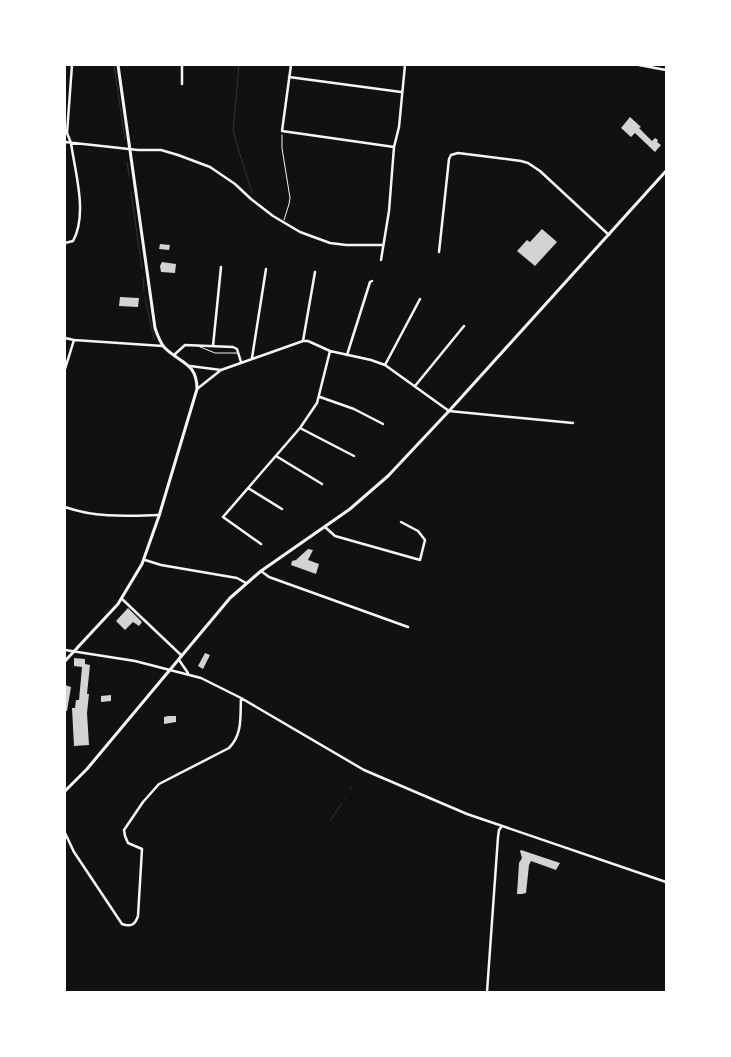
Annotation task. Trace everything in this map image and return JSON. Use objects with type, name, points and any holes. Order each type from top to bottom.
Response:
[{"type":"street","points":[[65,243],[73,241],[81,215],[71,143],[67,134],[72,65]]},
{"type":"street","points":[[65,661],[122,599],[144,560],[160,515],[198,389],[196,376],[190,366],[164,346],[157,334],[154,322],[118,65]]},
{"type":"street","points":[[182,65],[182,84]]},
{"type":"street","points":[[291,65],[282,130],[394,147]]},
{"type":"street","points":[[381,260],[392,185],[394,147],[399,127],[405,65]]},
{"type":"street","points":[[639,65],[666,70]]},
{"type":"street","points":[[289,77],[401,92]]},
{"type":"street","points":[[65,142],[138,150],[162,150],[210,167],[235,184],[251,199],[283,223],[321,241],[346,245],[383,245]]},
{"type":"street","points":[[439,252],[449,159],[451,155],[458,153],[528,163],[608,235]]},
{"type":"street","points":[[65,791],[87,769],[221,607],[261,571],[325,527],[362,499],[384,479],[450,410],[666,171]]},
{"type":"street","points":[[213,346],[221,267]]},
{"type":"street","points":[[252,358],[266,269]]},
{"type":"street","points":[[303,340],[315,272]]},
{"type":"street","points":[[347,355],[370,282],[372,281]]},
{"type":"street","points":[[385,365],[420,299]]},
{"type":"street","points":[[415,386],[464,326]]},
{"type":"street","points":[[65,338],[164,346]]},
{"type":"street","points":[[65,368],[74,340]]},
{"type":"street","points":[[198,389],[221,370],[303,340],[330,351],[385,365],[450,410],[573,423]]},
{"type":"street","points":[[174,355],[186,345],[233,347],[237,349],[241,362]]},
{"type":"street","points":[[261,544],[223,517],[300,428],[317,403],[330,351]]},
{"type":"street","points":[[190,366],[221,370]]},
{"type":"street","points":[[320,397],[354,409],[384,424]]},
{"type":"street","points":[[300,428],[354,456]]},
{"type":"street","points":[[276,456],[322,484]]},
{"type":"street","points":[[248,488],[282,508]]},
{"type":"street","points":[[65,507],[110,516],[160,515]]},
{"type":"street","points":[[325,527],[336,536],[420,560],[425,540],[418,531],[401,522]]},
{"type":"street","points":[[144,560],[237,578],[246,583]]},
{"type":"street","points":[[261,571],[269,577],[408,627]]},
{"type":"street","points":[[122,599],[180,657],[188,673]]},
{"type":"street","points":[[65,650],[135,660],[169,670],[188,673],[218,685],[364,770],[458,810],[666,882]]},
{"type":"street","points":[[65,832],[74,852],[122,924],[132,925],[136,922],[138,916],[142,849],[128,843],[125,836],[126,825],[159,784],[229,748],[240,728],[241,698]]},
{"type":"street","points":[[487,992],[498,837],[502,826]]},
{"type":"lane","points":[[196,346],[215,353],[238,353]]},
{"type":"path","points":[[282,130],[282,148],[290,198],[283,223]]},
{"type":"building","points":[[630,117],[652,141],[655,138],[658,140],[657,142],[661,145],[655,152],[635,133],[631,137],[621,128]]},
{"type":"building","points":[[542,229],[557,242],[535,266],[517,251],[527,240],[530,242]]},
{"type":"building","points":[[160,244],[170,245],[169,250],[159,249]]},
{"type":"building","points":[[162,262],[176,264],[175,273],[161,272],[160,266]]},
{"type":"building","points":[[120,297],[139,298],[138,307],[119,306]]},
{"type":"building","points":[[308,549],[313,550],[308,560],[319,564],[316,574],[291,565],[292,561],[296,560]]},
{"type":"building","points":[[128,608],[142,622],[139,626],[133,622],[125,630],[116,621]]},
{"type":"building","points":[[205,653],[210,655],[203,669],[198,666]]},
{"type":"building","points":[[74,658],[85,659],[85,664],[90,665],[87,694],[89,694],[87,713],[89,745],[74,746],[72,708],[75,708],[76,700],[79,700],[82,667],[74,666]]},
{"type":"building","points":[[65,685],[71,687],[67,711],[65,711]]},
{"type":"building","points":[[111,695],[111,701],[101,702],[101,696]]},
{"type":"building","points":[[176,716],[176,722],[164,724],[164,717]]},
{"type":"building","points":[[521,850],[560,863],[556,870],[531,861],[526,893],[517,894],[519,863],[522,858]]},
{"type":"waterway","points":[[114,65],[125,140]]},
{"type":"waterway","points":[[239,65],[233,131],[252,193]]},
{"type":"waterway","points":[[127,162],[129,176]]},
{"type":"waterway","points":[[131,192],[142,269]]},
{"type":"waterway","points":[[143,278],[144,290]]},
{"type":"waterway","points":[[145,297],[154,339]]},
{"type":"waterway","points":[[330,821],[342,803]]}]
